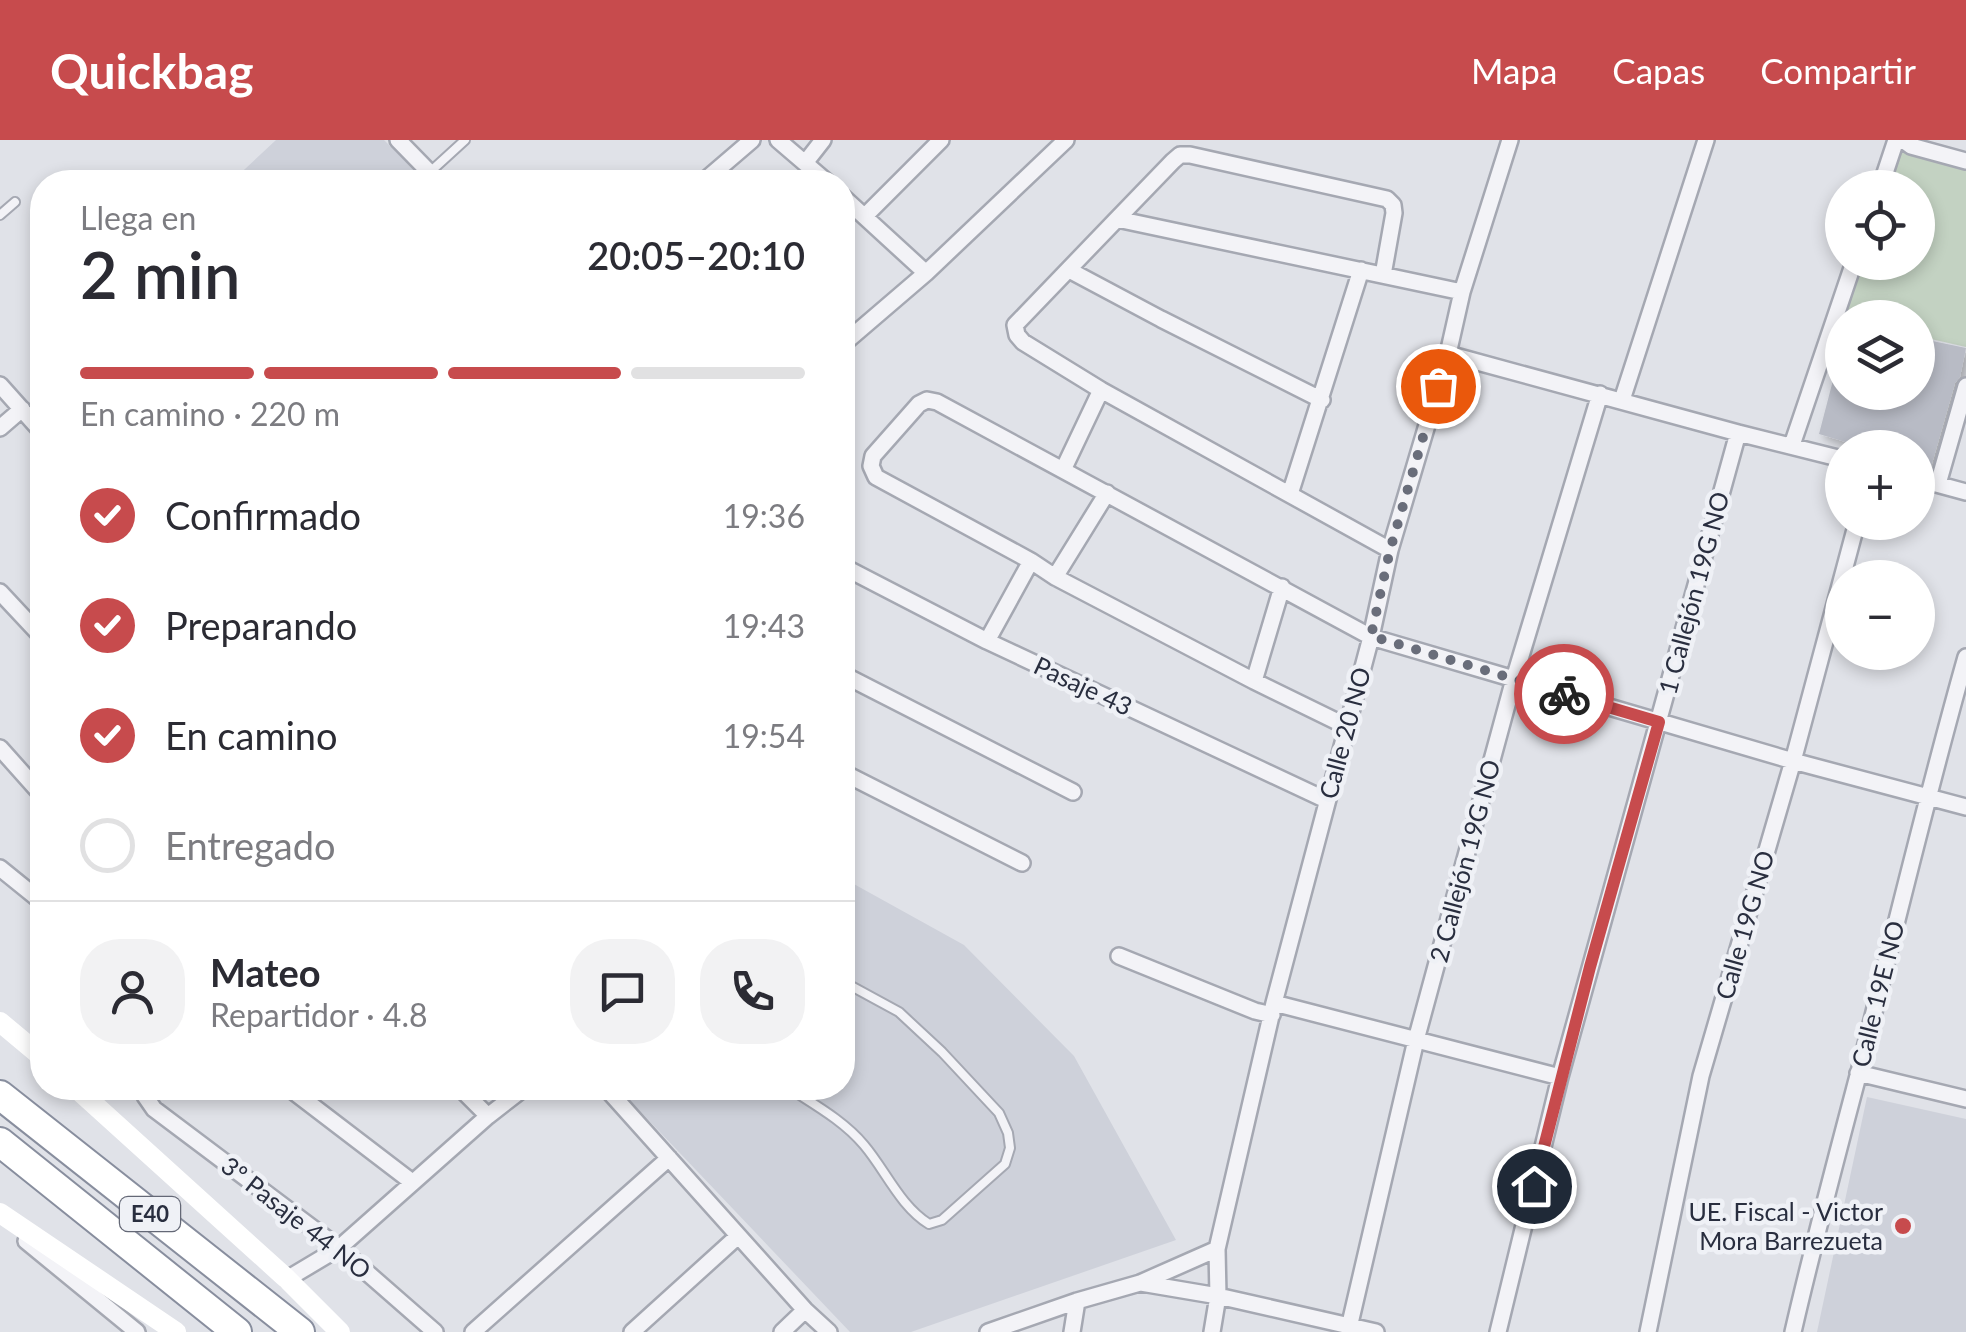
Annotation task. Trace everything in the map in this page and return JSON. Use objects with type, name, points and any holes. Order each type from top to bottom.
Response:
[{"type":"highway","name":"E40","points":[[0,1095],[300,1332]]},
{"type":"highway","name":"E40","points":[[0,1142],[237,1332]]},
{"type":"main road","points":[[0,1022],[30,1044]]},
{"type":"main road","points":[[89,1100],[340,1332]]},
{"type":"main road","points":[[0,1216],[176,1332]]},
{"type":"street","points":[[398,140],[426,170]]},
{"type":"street","points":[[718,170],[752,140]]},
{"type":"street","points":[[778,140],[813,170]]},
{"type":"street","points":[[805,163],[823,140]]},
{"type":"street","points":[[865,216],[941,140]]},
{"type":"street","points":[[856,334],[1066,140]]},
{"type":"street","name":"Calle 20 NO","points":[[1212,1332],[1218,1296],[1217,1249],[1273,1009],[1390,550],[1448,354],[1462,292],[1510,140]]},
{"type":"street","points":[[1622,400],[1706,140]]},
{"type":"street","points":[[1888,170],[1900,140],[1966,161]]},
{"type":"street","points":[[1384,275],[1394,213],[1387,199],[1190,154],[1180,155],[1015,325],[1022,342],[1390,550]]},
{"type":"street","points":[[855,207],[926,273]]},
{"type":"street","points":[[1117,219],[1462,292]]},
{"type":"street","points":[[1069,270],[1322,400]]},
{"type":"street","points":[[1290,494],[1361,270]]},
{"type":"street","points":[[1792,445],[1848,280]]},
{"type":"street","points":[[1448,354],[1825,454]]},
{"type":"street","points":[[0,385],[30,418]]},
{"type":"street","points":[[1938,484],[1966,386]]},
{"type":"street","points":[[1062,470],[1102,390]]},
{"type":"street","name":"2 Callejón 19G NO","points":[[1348,1329],[1416,1040],[1514,680],[1600,394]]},
{"type":"street","points":[[1346,726],[1055,577],[876,476],[871,466],[873,456],[920,404],[927,400],[937,402],[1371,636],[1793,761],[1966,806]]},
{"type":"street","points":[[0,428],[22,409]]},
{"type":"street","name":"1 Callejón 19G NO","points":[[1498,1332],[1560,1077],[1738,434]]},
{"type":"street","points":[[1935,483],[1966,492]]},
{"type":"street","points":[[1055,577],[1107,494]]},
{"type":"street","name":"Calle 19G NO","points":[[1648,1332],[1701,1076],[1793,761],[1852,540]]},
{"type":"street","points":[[987,641],[1031,561]]},
{"type":"street","name":"Pasaje 43","points":[[855,573],[987,641],[1326,800]]},
{"type":"street","points":[[1254,681],[1282,587]]},
{"type":"street","points":[[0,592],[30,623]]},
{"type":"street","name":"Calle 19E NO","points":[[1793,1332],[1927,796],[1966,657]]},
{"type":"street","points":[[855,681],[1074,792]]},
{"type":"street","points":[[0,748],[30,782]]},
{"type":"street","points":[[855,778],[1022,862]]},
{"type":"street","points":[[0,868],[30,892]]},
{"type":"street","points":[[1119,956],[1255,1012],[1273,1009],[1560,1077]]},
{"type":"street","points":[[1858,1072],[1966,1099]]},
{"type":"street","name":"3º Pasaje 44 NO","points":[[147,1100],[338,1248],[435,1332]]},
{"type":"street","points":[[304,1100],[412,1182]]},
{"type":"street","points":[[472,1100],[488,1116]]},
{"type":"street","points":[[287,1279],[338,1248],[509,1100]]},
{"type":"street","points":[[617,1100],[804,1310],[829,1332]]},
{"type":"street","points":[[473,1332],[669,1158]]},
{"type":"street","points":[[0,1216],[135,1331]]},
{"type":"street","points":[[632,1332],[738,1236]]},
{"type":"street","points":[[988,1332],[1140,1282],[1217,1249]]},
{"type":"street","points":[[1140,1282],[1376,1332]]},
{"type":"street","points":[[1072,1332],[1078,1301]]},
{"type":"street","points":[[782,1332],[804,1310]]},
{"type":"lane","points":[[441,170],[465,140]]},
{"type":"lane","points":[[0,215],[15,202]]},
{"type":"lane","points":[[807,1100],[848,1128],[919,1218],[929,1224],[942,1220],[1005,1164],[1010,1148],[999,1113],[900,1012],[855,987]]},
{"type":"shaded area","points":[[276,140],[384,140],[414,170],[244,170]]},
{"type":"shaded area","points":[[855,885],[964,945],[1074,1056],[1176,1240],[911,1332],[850,1332],[629,1100],[855,1100]]},
{"type":"shaded area","name":"UE. Fiscal - Victor Mora Barrezueta","points":[[1867,1097],[1966,1119],[1966,1332],[1817,1332]]},
{"type":"green space","points":[[1899,147],[1966,167],[1966,347],[1935,340],[1935,300],[1850,300],[1857,280],[1935,280],[1935,170],[1892,170]]},
{"type":"building","points":[[1935,342],[1966,348],[1935,453],[1935,430],[1825,430],[1825,436],[1819,434],[1825,410],[1935,410]]},
{"type":"way so far","points":[[1438,386],[1390,550],[1371,636],[1564,694]]},
{"type":"place","name":"UE. Fiscal - Victor Mora Barrezueta","points":[[1903,1226]]},
{"type":"route","points":[[1534,1186],[1560,1077],[1659,722],[1564,694]]}]
